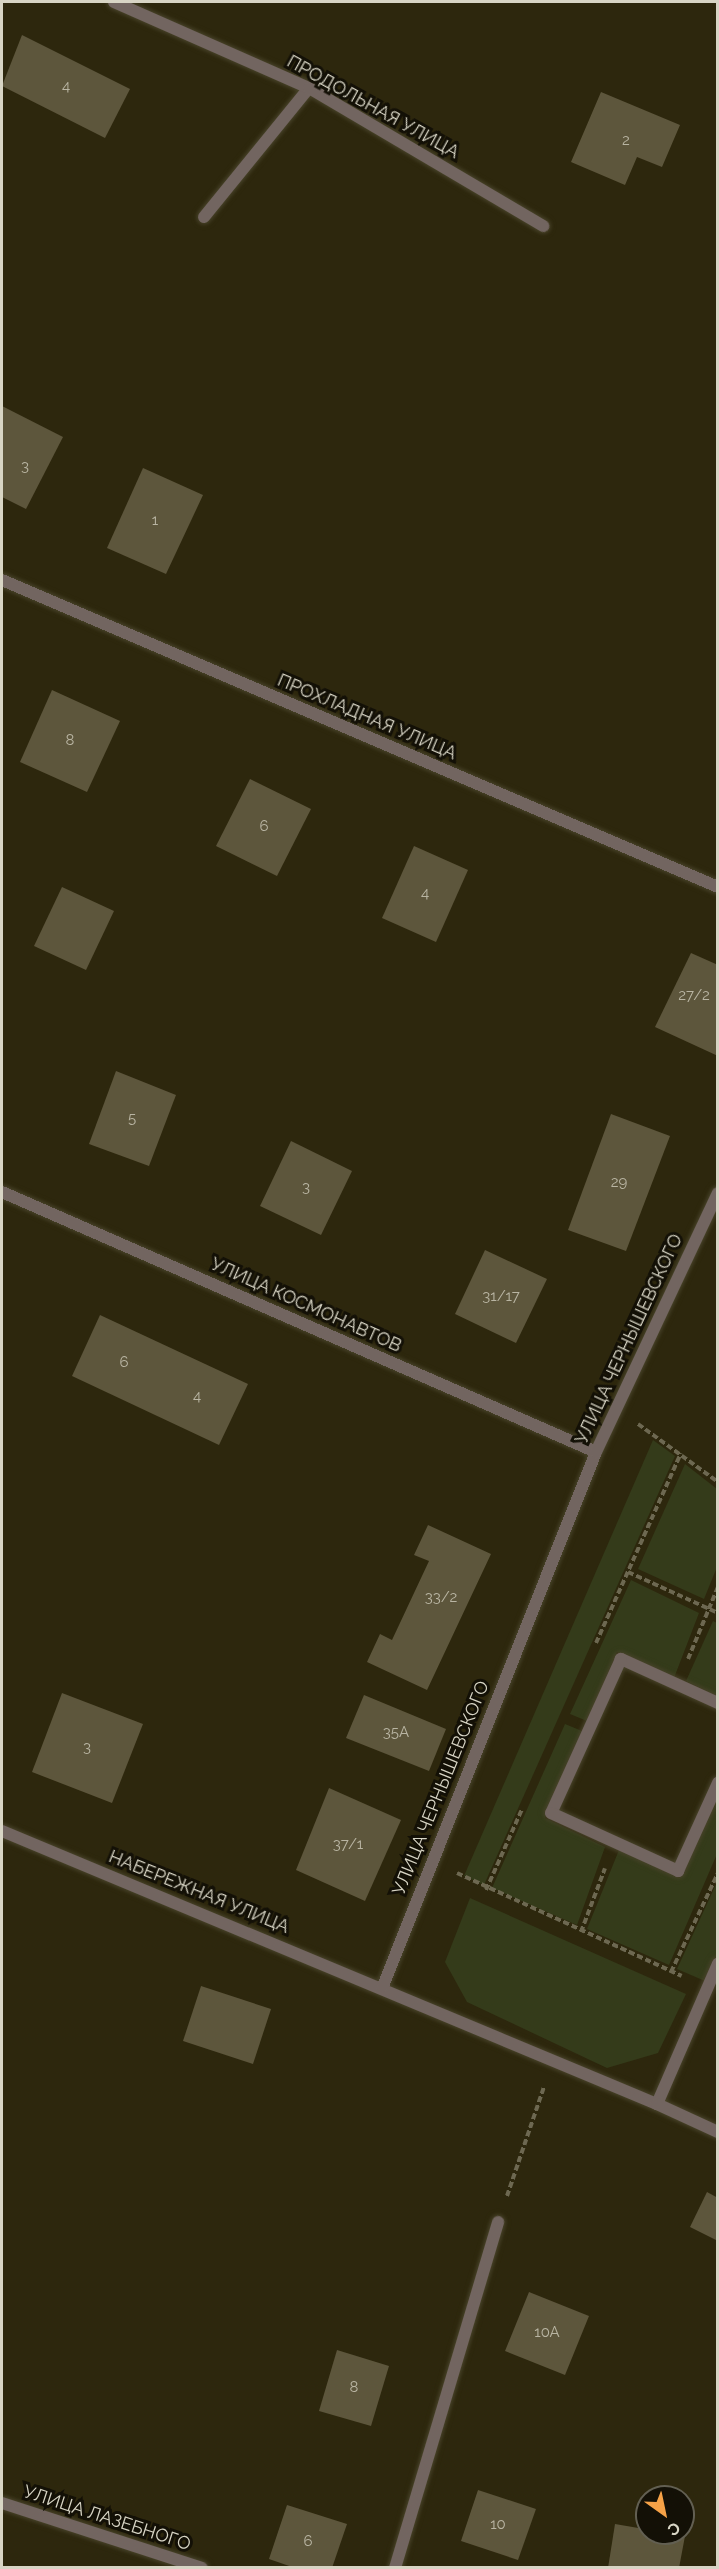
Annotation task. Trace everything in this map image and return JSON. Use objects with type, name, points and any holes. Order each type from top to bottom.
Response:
[{"type":"street","name":"ПРОДОЛЬНАЯ УЛИЦА","points":[[114,2],[309,87],[543,226]]},
{"type":"street","points":[[204,217],[309,87]]},
{"type":"street","name":"ПРОХЛАДНАЯ УЛИЦА","points":[[2,580],[717,887]]},
{"type":"street","name":"УЛИЦА КОСМОНАВТОВ","points":[[2,1192],[596,1452]]},
{"type":"street","name":"УЛИЦА ЧЕРНЫШЕВСКОГО","points":[[383,1986],[596,1452],[717,1193]]},
{"type":"street","points":[[717,1703],[621,1659],[551,1814],[678,1870],[717,1784]]},
{"type":"street","name":"НАБЕРЕЖНАЯ УЛИЦА","points":[[2,1831],[383,1986]]},
{"type":"street","points":[[657,2104],[717,1964]]},
{"type":"street","points":[[383,1986],[717,2132]]},
{"type":"street","points":[[395,2568],[498,2222]]},
{"type":"street","name":"УЛИЦА ЛАЗЕБНОГО","points":[[2,2502],[202,2568]]},
{"type":"path","points":[[617,1410],[717,1482]]},
{"type":"path","points":[[628,1572],[717,1613]]},
{"type":"path","points":[[678,1685],[717,1587]]},
{"type":"path","points":[[581,1932],[615,1842]]},
{"type":"path","points":[[432,1859],[581,1932],[707,1987]]},
{"type":"path","points":[[671,1972],[717,1872]]},
{"type":"path","points":[[498,2222],[553,2060]]},
{"type":"green space","points":[[653,1440],[675,1456],[484,1885],[464,1876]]},
{"type":"green space","points":[[685,1464],[717,1489],[717,1567],[704,1599],[638,1569]]},
{"type":"green space","points":[[631,1580],[699,1613],[674,1678],[617,1652],[587,1721],[570,1714]]},
{"type":"green space","points":[[713,1621],[717,1623],[717,1696],[686,1681]]},
{"type":"green space","points":[[565,1724],[582,1731],[545,1818],[605,1847],[577,1925],[492,1888]]},
{"type":"green space","points":[[717,1797],[717,1854],[669,1965],[587,1929],[619,1850],[680,1878]]},
{"type":"green space","points":[[717,1882],[717,1954],[705,1981],[677,1969]]},
{"type":"green space","points":[[470,1898],[686,1994],[658,2053],[607,2068],[467,2002],[445,1962]]},
{"type":"building","points":[[22,35],[130,89],[105,138],[2,86]]},
{"type":"building","points":[[601,92],[680,125],[662,167],[637,157],[625,185],[571,162]]},
{"type":"building","points":[[2,406],[63,437],[26,509],[2,497]]},
{"type":"building","points":[[143,468],[203,495],[166,574],[107,548]]},
{"type":"building","points":[[52,690],[120,721],[87,792],[20,762]]},
{"type":"building","points":[[250,779],[311,809],[277,876],[216,846]]},
{"type":"building","points":[[414,846],[468,870],[436,942],[382,918]]},
{"type":"building","points":[[62,887],[114,911],[86,970],[34,946]]},
{"type":"building","points":[[691,953],[718,965],[718,1056],[655,1027]]},
{"type":"building","points":[[116,1071],[176,1095],[149,1166],[89,1144]]},
{"type":"building","points":[[611,1114],[670,1136],[626,1251],[568,1230]]},
{"type":"building","points":[[291,1141],[352,1171],[321,1235],[260,1206]]},
{"type":"building","points":[[485,1250],[547,1279],[516,1343],[455,1314]]},
{"type":"building","points":[[100,1315],[248,1384],[219,1445],[72,1376]]},
{"type":"building","points":[[428,1525],[491,1554],[427,1690],[367,1662],[380,1634],[392,1640],[429,1561],[414,1555]]},
{"type":"building","points":[[62,1693],[143,1724],[112,1803],[32,1772]]},
{"type":"building","points":[[364,1695],[446,1729],[429,1771],[346,1738]]},
{"type":"building","points":[[329,1788],[401,1820],[365,1901],[296,1870]]},
{"type":"building","points":[[201,1986],[271,2009],[253,2064],[183,2041]]},
{"type":"building","points":[[707,2192],[718,2198],[718,2241],[690,2227]]},
{"type":"building","points":[[529,2292],[589,2316],[565,2375],[505,2351]]},
{"type":"building","points":[[337,2350],[389,2366],[371,2426],[319,2411]]},
{"type":"building","points":[[478,2490],[536,2509],[518,2560],[461,2541]]},
{"type":"building","points":[[287,2505],[347,2524],[332,2568],[295,2568],[269,2559]]},
{"type":"building","points":[[615,2524],[635,2527],[635,2545],[683,2545],[679,2568],[608,2568]]}]
